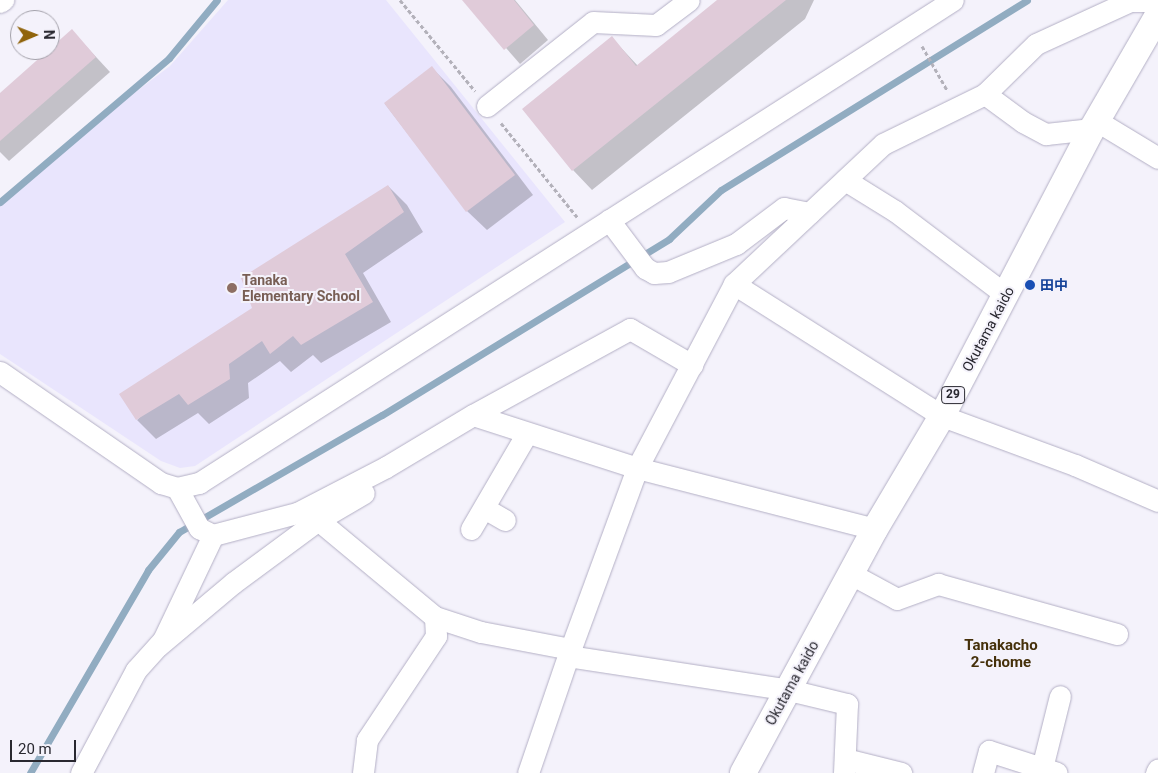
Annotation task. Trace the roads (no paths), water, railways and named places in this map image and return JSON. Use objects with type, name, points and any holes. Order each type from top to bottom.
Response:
[{"type":"main road","name":"Okutama kaido","points":[[743,773],[875,529],[942,416],[1094,125],[1155,27]]},
{"type":"street","points":[[487,106],[593,22],[656,25],[689,0]]},
{"type":"street","points":[[0,372],[162,483],[177,488],[199,483],[953,0]]},
{"type":"street","points":[[528,773],[569,652],[637,468],[734,284],[883,144],[985,94],[1036,44],[1130,1],[1158,1]]},
{"type":"street","points":[[985,94],[1023,122],[1046,134],[1094,125],[1158,158]]},
{"type":"street","points":[[845,180],[895,211],[1006,294]]},
{"type":"street","points":[[609,220],[640,262],[654,273],[668,272],[736,244],[784,208],[810,213]]},
{"type":"street","points":[[734,284],[942,416],[1074,465],[1158,501]]},
{"type":"street","points":[[201,527],[297,513],[386,467],[473,415],[630,329],[692,365]]},
{"type":"street","points":[[473,415],[637,468],[875,529]]},
{"type":"street","points":[[471,529],[527,433]]},
{"type":"street","points":[[81,773],[136,670],[161,643],[232,583],[318,520],[371,488],[386,467]]},
{"type":"street","points":[[177,488],[201,527]]},
{"type":"street","points":[[484,508],[505,520]]},
{"type":"street","points":[[318,520],[435,618],[481,632],[569,652],[789,690],[847,704],[844,766],[901,773]]},
{"type":"street","points":[[161,643],[201,527]]},
{"type":"street","points":[[851,574],[897,599],[938,584],[1117,634]]},
{"type":"street","points":[[363,773],[367,740],[436,636],[435,618]]},
{"type":"street","points":[[983,773],[989,751],[1049,770],[1060,696]]},
{"type":"street","points":[[1156,773],[1158,769]]},
{"type":"waterway","points":[[0,202],[169,58],[217,0]]},
{"type":"waterway","points":[[30,773],[148,570],[179,532],[382,415],[669,239],[721,190],[1027,0]]},
{"type":"place","name":"田中","points":[[1030,285]]},
{"type":"place","name":"Tanaka Elementary School","points":[[232,288]]},
{"type":"district","name":"Tanakacho 2-chome","points":[[1001,654]]}]
